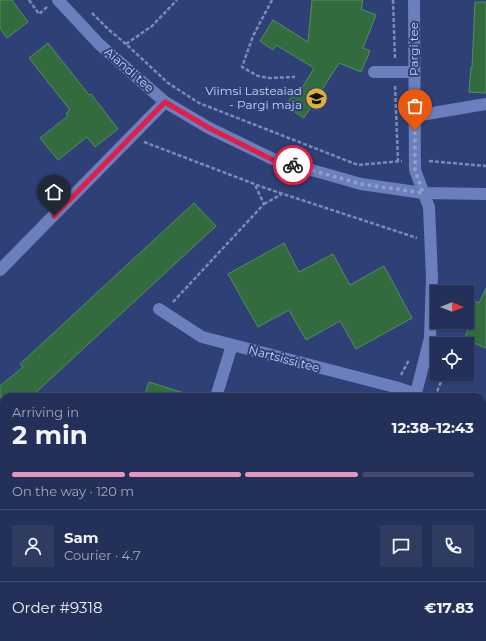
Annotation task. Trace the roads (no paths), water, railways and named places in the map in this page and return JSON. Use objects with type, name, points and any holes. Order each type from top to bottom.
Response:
[{"type":"street","name":"Pargi tee","points":[[414,0],[415,170],[429,207],[432,278],[430,338],[417,393]]},
{"type":"street","name":"Aiandi tee","points":[[54,2],[165,102],[209,128],[273,160],[361,184],[423,193],[486,194]]},
{"type":"street","points":[[374,72],[414,72]]},
{"type":"street","points":[[0,270],[165,102]]},
{"type":"street","points":[[415,116],[486,104]]},
{"type":"street","name":"Nartsissi tee","points":[[161,311],[202,337],[394,387],[409,393]]},
{"type":"street","points":[[217,393],[232,345]]},
{"type":"place","name":"Viimsi Lasteaiad - Pargi maja","points":[[317,98]]}]
